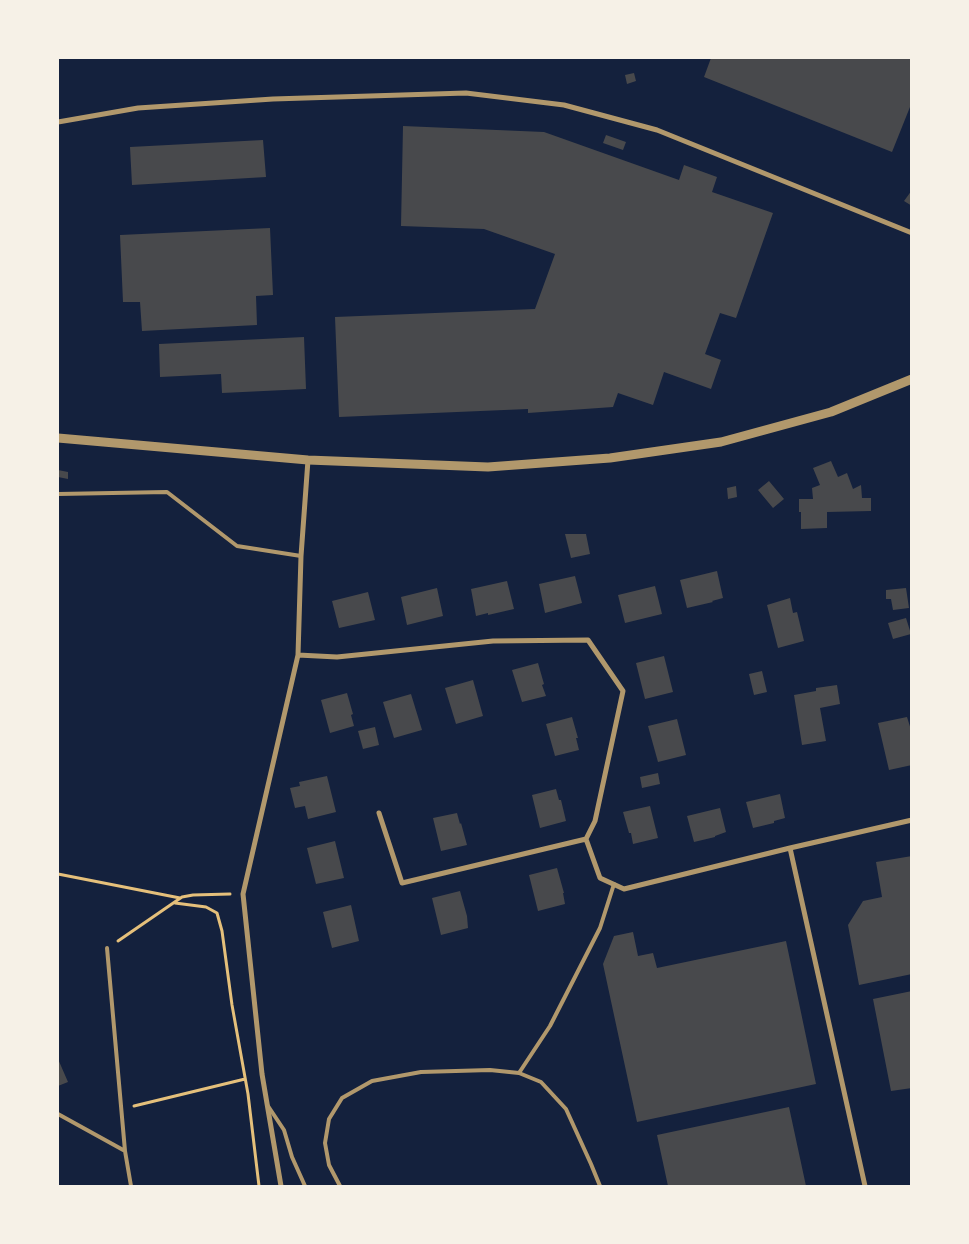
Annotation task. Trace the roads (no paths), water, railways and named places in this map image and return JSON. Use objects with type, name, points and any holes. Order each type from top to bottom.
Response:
[{"type":"street","points":[[58,122],[138,108],[273,99],[466,93],[564,105],[657,130],[912,233]]},
{"type":"street","points":[[58,438],[308,460],[488,467],[610,458],[721,442],[831,412],[912,379]]},
{"type":"street","points":[[281,1186],[262,1074],[243,894],[298,655],[300,556],[308,460]]},
{"type":"street","points":[[298,655],[337,657],[493,641],[588,640],[623,691],[595,821],[586,840],[600,878],[624,888],[912,820]]},
{"type":"street","points":[[379,813],[402,883],[586,840]]},
{"type":"street","points":[[790,848],[865,1186]]},
{"type":"lane","points":[[58,494],[167,492],[237,546],[300,556]]},
{"type":"lane","points":[[520,1073],[550,1026],[600,928],[614,884]]},
{"type":"lane","points":[[107,948],[125,1151],[131,1186]]},
{"type":"lane","points":[[340,1186],[330,1165],[325,1143],[329,1119],[342,1098],[372,1081],[422,1072],[490,1070],[520,1073],[541,1082],[566,1109],[592,1164],[600,1186]]},
{"type":"lane","points":[[267,1105],[284,1130],[292,1158],[305,1186]]},
{"type":"lane","points":[[58,1114],[125,1151]]}]
